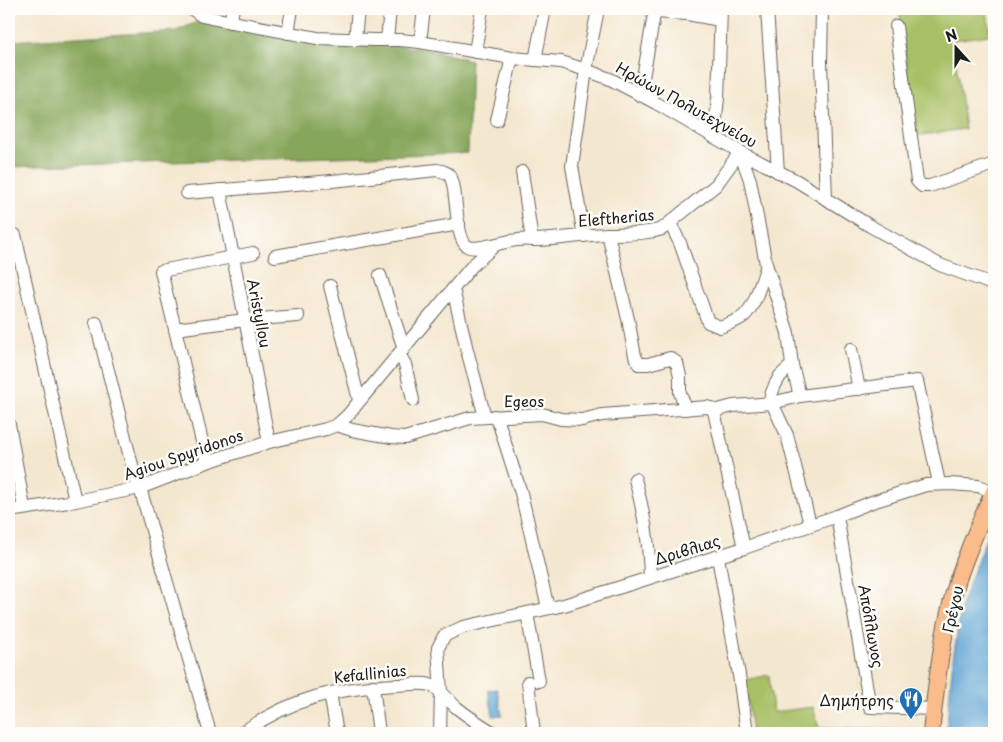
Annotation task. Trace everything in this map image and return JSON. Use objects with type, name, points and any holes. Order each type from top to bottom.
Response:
[{"type":"main road","name":"Γρέγου","points":[[931,733],[946,634],[958,580],[994,492]]},
{"type":"street","points":[[187,9],[192,9]]},
{"type":"street","name":"Ηρώων Πολυτεχνείου","points":[[192,9],[202,16],[231,15],[288,32],[317,38],[420,42],[512,58],[561,62],[586,70],[610,79],[656,103],[940,265],[987,282],[994,282]]},
{"type":"street","points":[[288,32],[292,9]]},
{"type":"street","points":[[355,40],[358,9]]},
{"type":"street","points":[[387,40],[390,9]]},
{"type":"street","points":[[420,42],[424,9]]},
{"type":"street","points":[[475,52],[482,9]]},
{"type":"street","points":[[535,60],[545,9]]},
{"type":"street","points":[[584,236],[572,166],[586,70],[598,9]]},
{"type":"street","points":[[767,9],[778,172]]},
{"type":"street","points":[[822,9],[821,62],[826,199]]},
{"type":"street","points":[[640,95],[655,10],[687,14],[721,14],[718,98],[714,137]]},
{"type":"street","points":[[896,26],[916,182],[922,186],[930,186],[994,164]]},
{"type":"street","points":[[497,120],[512,58]]},
{"type":"street","points":[[740,152],[750,180],[766,264],[788,333],[792,365],[800,396]]},
{"type":"street","name":"Eleftherias","points":[[459,224],[462,240],[469,248],[494,246],[512,241],[608,234],[652,233],[670,223],[716,185],[740,152]]},
{"type":"street","points":[[187,193],[437,170],[445,172],[451,177],[459,224],[275,256]]},
{"type":"street","points":[[522,172],[532,240]]},
{"type":"street","name":"Aristyllou","points":[[220,190],[269,442]]},
{"type":"street","points":[[670,223],[680,243],[708,322],[720,326],[742,318],[749,312],[763,279],[766,264]]},
{"type":"street","points":[[608,234],[635,356],[639,364],[648,364],[670,358],[677,363],[680,376],[680,393],[686,409]]},
{"type":"street","points":[[15,235],[74,501]]},
{"type":"street","points":[[337,425],[347,416],[472,266],[494,246]]},
{"type":"street","points":[[207,462],[161,271],[253,253]]},
{"type":"street","points":[[380,275],[413,400]]},
{"type":"street","points":[[330,286],[359,400]]},
{"type":"street","points":[[454,289],[469,358],[489,416],[499,424],[521,493],[548,608]]},
{"type":"street","points":[[753,306],[771,304],[780,310]]},
{"type":"street","points":[[176,329],[245,320],[298,316]]},
{"type":"street","points":[[96,323],[134,473],[140,488],[210,733]]},
{"type":"street","points":[[851,349],[859,389]]},
{"type":"street","points":[[792,365],[780,376],[774,385],[771,395],[772,403],[787,435],[810,524]]},
{"type":"street","name":"Egeos","points":[[337,425],[381,436],[405,438],[464,419],[489,416],[542,414],[561,419],[582,420],[602,415],[707,407],[714,411],[733,406],[772,403],[800,396],[917,382],[939,484]]},
{"type":"street","points":[[714,411],[744,548]]},
{"type":"street","points":[[9,424],[24,508]]},
{"type":"street","name":"Agiou Spyridonos","points":[[9,511],[140,488],[207,462],[269,442],[337,425]]},
{"type":"street","points":[[636,479],[646,523],[650,577]]},
{"type":"street","name":"Δριβλιας","points":[[440,733],[441,692],[438,648],[444,636],[463,626],[564,605],[744,548],[910,489],[939,484],[978,486],[994,492]]},
{"type":"street","name":"Απόλλωνος","points":[[837,516],[870,707],[934,709]]},
{"type":"street","points":[[718,556],[747,733]]},
{"type":"street","points":[[527,613],[533,681],[534,733]]},
{"type":"street","name":"Kefallinias","points":[[242,733],[285,707],[330,693],[374,686],[427,684],[441,692],[456,708],[494,733]]},
{"type":"street","points":[[374,686],[379,733]]},
{"type":"street","points":[[330,693],[337,733]]},
{"type":"green space","points":[[899,9],[987,9],[990,35],[953,40],[965,129],[916,136]]},
{"type":"green space","points":[[197,22],[426,49],[471,60],[468,153],[9,167],[9,41],[176,31]]},
{"type":"green space","points":[[769,675],[773,712],[813,707],[819,728],[920,730],[920,733],[752,733],[745,680]]},
{"type":"water","points":[[994,516],[994,733],[946,733],[953,658],[962,603]]},
{"type":"water","points":[[497,689],[502,715],[493,716],[488,690]]},
{"type":"place","name":"Δημήτρης","points":[[911,720]]}]
